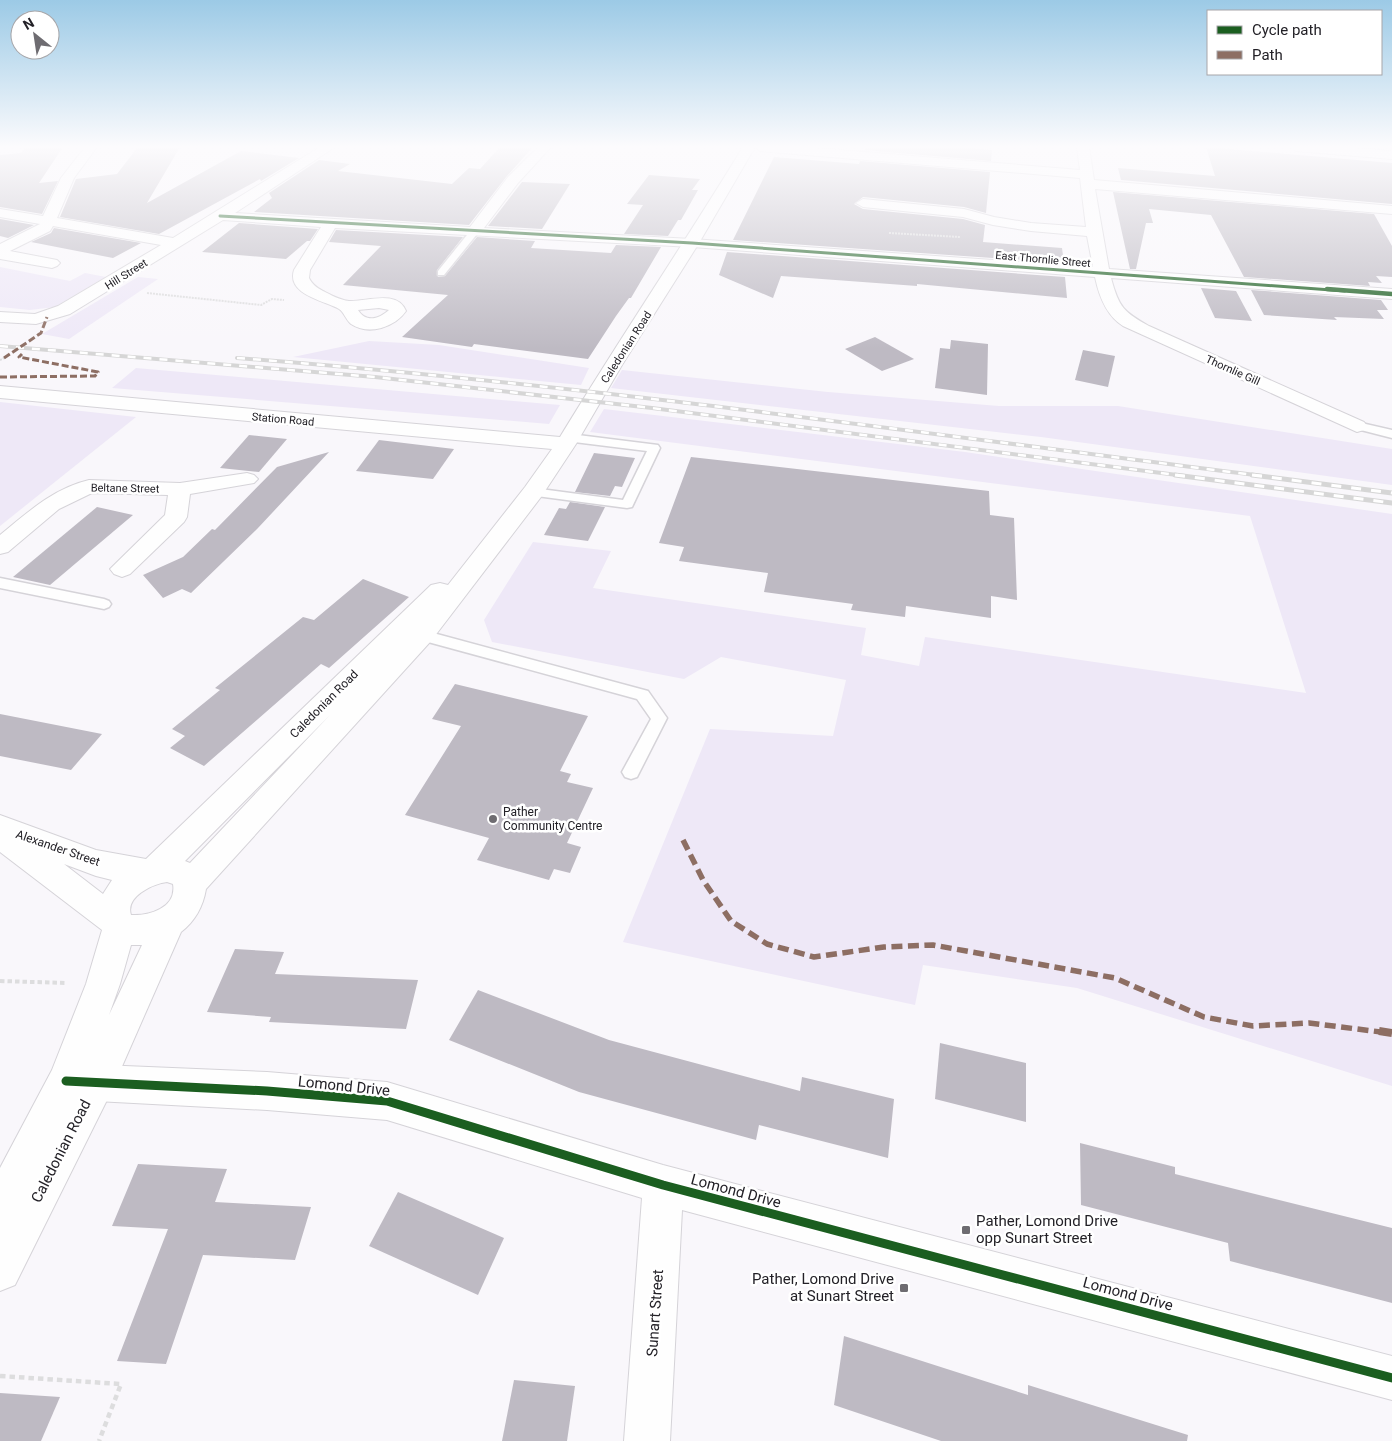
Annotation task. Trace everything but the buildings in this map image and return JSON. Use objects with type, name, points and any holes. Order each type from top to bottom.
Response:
[{"type":"street","points":[[7,214],[178,243]]},
{"type":"street","points":[[0,252],[45,228],[51,214]]},
{"type":"street","name":"Hill Street","points":[[0,317],[36,319],[64,310],[95,294],[223,214]]},
{"type":"street","points":[[474,232],[487,214]]},
{"type":"street","name":"Caledonian Road","points":[[0,1209],[81,1082],[169,922],[186,904],[190,895],[190,884],[422,635],[447,605],[533,492],[568,441],[613,365],[709,214]]},
{"type":"street","points":[[969,214],[993,221],[1032,227],[1094,232]]},
{"type":"street","name":"Thornlie Gill","points":[[1092,214],[1109,301],[1118,314],[1143,330],[1358,426]]},
{"type":"street","name":"East Thornlie Street","points":[[220,216],[692,243],[1392,294]]},
{"type":"street","points":[[331,223],[302,270],[301,278],[306,288],[318,295],[348,306]]},
{"type":"street","points":[[0,252],[52,263]]},
{"type":"street","name":"Station Road","points":[[0,392],[568,441]]},
{"type":"street","name":"Beltane Street","points":[[0,547],[51,504],[89,486],[180,489],[248,479]]},
{"type":"street","points":[[122,569],[176,517],[180,489]]},
{"type":"street","name":"Caledonian Road","points":[[0,1270],[81,1082],[117,924],[112,912],[118,894],[128,884],[152,871],[411,618],[494,541]]},
{"type":"street","name":"Alexander Street","points":[[0,828],[96,863],[152,871]]},
{"type":"street","name":"Alexander Street","points":[[0,835],[117,924]]},
{"type":"street","points":[[152,871],[168,868],[179,871],[187,876],[190,884]]},
{"type":"street","name":"Caledonian Road","points":[[117,924],[136,932],[156,929],[169,922]]},
{"type":"street","name":"Lomond Drive","points":[[81,1082],[267,1091],[387,1101],[663,1185],[1392,1378]]},
{"type":"street","name":"Sunart Street","points":[[647,1441],[663,1185]]},
{"type":"lane","points":[[441,273],[474,232]]},
{"type":"lane","name":"Thornlie Gill","points":[[1358,426],[1392,434]]},
{"type":"lane","points":[[533,492],[627,504],[654,448],[568,441]]},
{"type":"lane","points":[[0,583],[104,604]]},
{"type":"lane","points":[[422,635],[642,695],[659,718],[631,772]]},
{"type":"path","points":[[147,293],[261,305],[272,299],[306,302],[318,295]]},
{"type":"path","points":[[0,981],[103,984]]},
{"type":"path","points":[[0,1376],[121,1384],[98,1441]]},
{"type":"shaded area","points":[[0,267],[70,281],[85,273],[106,277],[55,307],[30,310],[0,307]]},
{"type":"shaded area","points":[[138,277],[158,279],[69,339],[42,334]]},
{"type":"shaded area","points":[[369,341],[439,345],[589,368],[581,385],[293,357]]},
{"type":"shaded area","points":[[136,368],[560,405],[549,424],[112,388]]},
{"type":"shaded area","points":[[622,370],[828,392],[999,406],[1118,406],[1392,449],[1392,485],[1041,437],[611,388]]},
{"type":"shaded area","points":[[0,402],[136,417],[0,526]]},
{"type":"shaded area","points":[[604,409],[965,452],[1392,514],[1392,1086],[1077,988],[923,965],[915,1005],[623,942],[710,729],[833,736],[846,680],[721,657],[684,679],[492,642],[484,620],[533,542],[611,551],[593,588],[866,628],[861,655],[919,666],[925,637],[1306,693],[1250,516],[590,432]]},
{"type":"railway","points":[[0,346],[375,377],[652,408],[1185,476]]},
{"type":"railway","points":[[237,358],[494,381],[622,395],[1262,476]]},
{"type":"railway","points":[[1175,475],[1392,503]]},
{"type":"railway","points":[[1252,475],[1392,493]]},
{"type":"marked path","points":[[4,358],[41,333],[47,317]]},
{"type":"marked path","points":[[0,377],[95,376],[98,372],[19,357],[22,354]]},
{"type":"marked path","points":[[683,840],[703,880],[731,921],[767,944],[814,957],[884,947],[933,945],[1115,978],[1204,1017],[1253,1026],[1309,1023],[1392,1033]]},
{"type":"cycle path","points":[[220,216],[692,243],[1392,294]]},
{"type":"cycle path","points":[[66,1081],[267,1091],[387,1101],[663,1185],[1392,1378]]},
{"type":"place","name":"Pather Community Centre","points":[[493,819]]},
{"type":"place","name":"Pather, Lomond Drive opp Sunart Street","points":[[966,1230]]},
{"type":"place","name":"Pather, Lomond Drive at Sunart Street","points":[[904,1288]]}]
